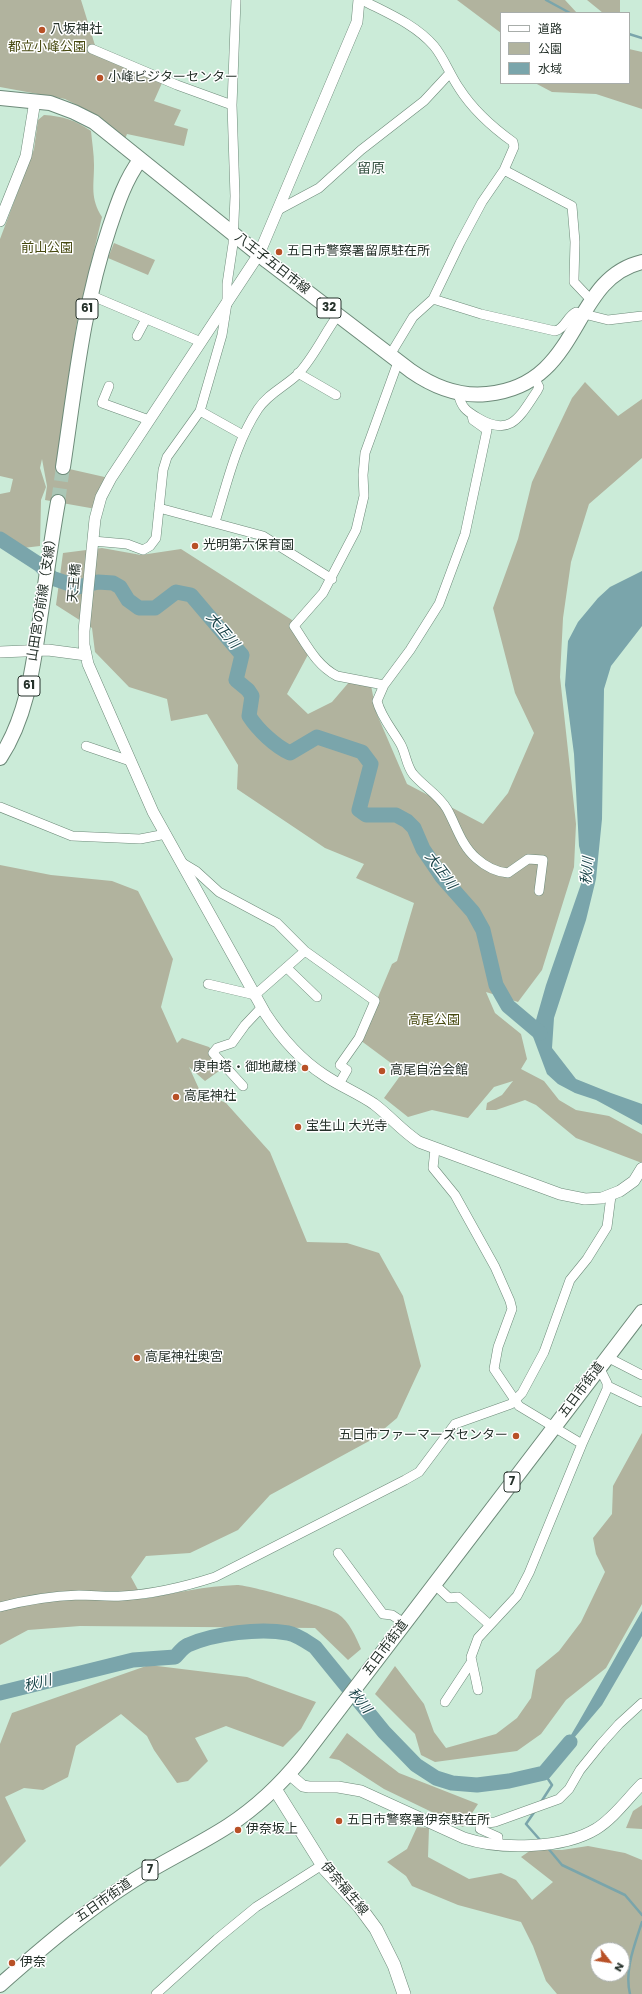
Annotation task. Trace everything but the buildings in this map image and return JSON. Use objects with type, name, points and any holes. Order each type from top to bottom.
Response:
[{"type":"main road","name":"八王子五日市線","points":[[0,98],[35,101],[62,107],[84,117],[102,128],[233,234],[394,358],[428,382],[458,393],[476,394],[498,392],[517,386],[534,377],[559,354],[592,301],[612,276],[630,266],[642,262]]},
{"type":"main road","name":"61","points":[[63,467],[90,295],[101,253],[113,218],[127,182],[140,160]]},
{"type":"main road","name":"山田宮の前線（支線）","points":[[0,758],[16,729],[21,716],[36,651],[58,502]]},
{"type":"main road","name":"五日市街道","points":[[0,1986],[46,1944],[86,1913],[142,1875],[228,1826],[275,1788],[289,1774],[642,1312]]},
{"type":"main road","name":"伊奈福生線","points":[[275,1788],[322,1864],[360,1906],[376,1929],[394,1965],[404,1994]]},
{"type":"street","points":[[93,541],[127,544],[143,550],[150,546],[156,538],[163,470],[167,457],[200,411],[221,340],[227,303],[227,284],[233,234],[235,182],[232,105],[236,0]]},
{"type":"street","points":[[361,0],[398,18],[423,36],[434,47],[474,109],[513,142],[514,147],[504,170],[482,202],[433,298],[413,318],[394,358],[365,453],[363,475],[364,496],[360,518],[351,542],[332,579],[323,593],[294,626],[317,660],[330,672],[337,676],[384,685]]},
{"type":"street","name":"天王橋","points":[[361,0],[357,22],[259,254],[111,478],[101,497],[96,509],[84,638],[86,654],[90,672],[153,812],[262,1007],[278,1031],[308,1063],[375,1106],[410,1136],[435,1149],[568,1196],[588,1199],[611,1196]]},
{"type":"street","points":[[92,49],[177,85],[232,105]]},
{"type":"street","points":[[278,210],[320,188],[361,150],[424,101],[450,73]]},
{"type":"street","points":[[0,221],[28,150],[35,101]]},
{"type":"street","points":[[504,170],[572,206],[575,242],[574,282],[592,301]]},
{"type":"street","points":[[90,295],[146,319],[204,337],[216,335],[221,340]]},
{"type":"street","points":[[433,298],[481,314],[555,331],[561,330],[574,313],[608,320],[642,316]]},
{"type":"street","points":[[215,522],[243,435],[265,398],[298,373],[338,315]]},
{"type":"street","points":[[137,336],[146,319]]},
{"type":"street","points":[[298,373],[336,395]]},
{"type":"street","points":[[458,393],[460,404],[472,415],[494,426],[500,427],[510,424],[522,413],[537,391],[539,387],[534,377]]},
{"type":"street","points":[[109,386],[102,402],[150,420]]},
{"type":"street","points":[[200,411],[243,435]]},
{"type":"street","points":[[472,415],[473,420],[486,430],[465,534],[435,612],[410,650],[384,685],[377,701],[379,709],[401,745],[409,767],[414,775],[437,795],[447,808],[466,847],[476,858],[496,872],[508,873],[528,859],[543,860],[539,891]]},
{"type":"street","points":[[159,508],[262,536],[332,579]]},
{"type":"street","points":[[0,652],[48,650],[86,654]]},
{"type":"street","points":[[86,746],[130,761]]},
{"type":"street","points":[[0,807],[72,836],[140,839],[166,834]]},
{"type":"street","points":[[181,862],[196,871],[219,892],[277,923],[305,951],[375,1001],[359,1038],[340,1065],[348,1070],[339,1084]]},
{"type":"street","points":[[208,984],[255,995],[305,951]]},
{"type":"street","points":[[286,968],[317,997]]},
{"type":"street","points":[[243,1086],[212,1053],[217,1048],[232,1043],[245,1025],[262,1007]]},
{"type":"street","points":[[435,1149],[433,1168],[455,1195],[495,1267],[510,1301],[512,1309],[498,1348],[494,1369],[519,1406],[582,1444]]},
{"type":"street","points":[[0,1607],[27,1600],[79,1595],[121,1596],[178,1589],[215,1577],[419,1472],[455,1424],[493,1412],[511,1404],[522,1393],[544,1352],[570,1280],[587,1259],[607,1227],[611,1196],[628,1186],[641,1174]]},
{"type":"street","points":[[478,1690],[471,1657],[478,1638],[517,1596],[529,1573],[582,1444],[608,1386],[603,1362],[642,1374]]},
{"type":"street","points":[[608,1386],[641,1402]]},
{"type":"street","points":[[338,1553],[383,1614],[392,1615],[404,1623]]},
{"type":"street","points":[[434,1584],[449,1598],[458,1597],[490,1625]]},
{"type":"street","points":[[445,1702],[472,1661]]},
{"type":"street","points":[[498,1845],[498,1837],[482,1831],[480,1829],[480,1824],[495,1822],[559,1799],[569,1790],[580,1770],[601,1744],[619,1724],[642,1703]]},
{"type":"street","points":[[289,1774],[303,1786],[309,1788],[344,1788],[369,1794],[464,1838],[498,1845],[549,1843],[582,1836],[606,1821],[642,1784]]},
{"type":"street","points":[[156,1994],[217,1939],[259,1904],[322,1864]]},
{"type":"green space","name":"都立小峰公園","points":[[0,0],[81,0],[98,55],[162,83],[154,101],[181,110],[174,125],[188,129],[184,146],[127,134],[125,139],[100,120],[98,116],[65,99],[0,87]]},
{"type":"green space","points":[[457,0],[565,0],[576,12],[500,12],[500,32]]},
{"type":"green space","points":[[587,0],[620,0],[620,12],[602,12]]},
{"type":"green space","points":[[630,49],[642,52],[642,109],[596,94],[552,92],[537,84],[630,84]]},
{"type":"green space","name":"前山公園","points":[[44,115],[68,119],[91,131],[94,161],[94,198],[102,217],[77,322],[56,466],[109,478],[96,509],[45,500],[47,486],[42,459],[40,468],[46,487],[41,500],[40,546],[23,548],[0,534],[0,494],[10,492],[13,479],[0,476],[0,239],[34,149],[38,120]]},
{"type":"green space","points":[[114,243],[155,260],[148,275],[108,258]]},
{"type":"green space","name":"高尾公園","points":[[585,382],[618,416],[642,399],[642,458],[589,504],[571,562],[563,618],[560,677],[576,824],[574,867],[542,970],[518,1002],[486,992],[495,1013],[521,1034],[527,1059],[521,1069],[544,1081],[559,1100],[576,1110],[609,1116],[642,1134],[642,1163],[576,1138],[536,1105],[525,1100],[496,1110],[486,1110],[487,1103],[502,1095],[513,1081],[494,1087],[468,1118],[432,1110],[408,1117],[384,1098],[403,1072],[360,1040],[392,964],[397,961],[414,903],[356,878],[364,864],[325,848],[237,789],[238,765],[207,714],[171,721],[167,699],[129,687],[95,652],[92,628],[56,605],[63,553],[102,548],[141,555],[181,549],[292,620],[311,649],[287,694],[308,714],[332,702],[350,681],[371,685],[376,712],[407,784],[483,824],[508,793],[534,733],[515,693],[493,608],[518,539],[532,482],[572,398]]},
{"type":"green space","points":[[0,865],[51,875],[112,881],[138,891],[173,959],[161,1007],[177,1043],[182,1038],[209,1047],[226,1066],[205,1081],[189,1067],[200,1091],[226,1103],[270,1152],[307,1242],[347,1243],[379,1253],[403,1296],[421,1366],[397,1418],[371,1440],[270,1495],[238,1530],[190,1553],[146,1556],[131,1577],[143,1599],[202,1588],[237,1585],[288,1597],[331,1611],[338,1614],[346,1621],[361,1649],[348,1660],[315,1628],[80,1626],[28,1630],[0,1645]]},
{"type":"green space","points":[[642,1433],[642,1604],[606,1668],[566,1700],[541,1734],[517,1751],[435,1762],[421,1755],[415,1734],[375,1694],[395,1666],[424,1704],[434,1732],[446,1748],[496,1734],[517,1718],[531,1698],[536,1670],[559,1651],[581,1622],[605,1572],[596,1554],[593,1538],[612,1514],[613,1486]]},
{"type":"green space","points":[[149,1665],[247,1677],[316,1702],[301,1729],[283,1747],[226,1726],[195,1738],[208,1761],[188,1781],[177,1783],[154,1750],[147,1736],[121,1714],[76,1746],[68,1777],[43,1790],[24,1788],[5,1797],[26,1841],[0,1867],[0,1744],[12,1713]]},
{"type":"green space","points":[[347,1733],[399,1773],[478,1804],[463,1827],[384,1789],[339,1760],[329,1758]]},
{"type":"green space","points":[[642,1805],[642,1829],[626,1828],[633,1811]]},
{"type":"green space","points":[[417,1827],[429,1828],[428,1857],[469,1879],[501,1873],[516,1880],[532,1900],[553,1882],[521,1857],[531,1850],[562,1850],[588,1846],[625,1853],[642,1860],[642,1994],[557,1994],[546,1981],[533,1946],[521,1922],[458,1905],[412,1886],[406,1876],[387,1862],[407,1849]]},
{"type":"water","points":[[642,571],[642,626],[611,666],[604,689],[602,819],[596,879],[586,920],[554,1018],[552,1048],[576,1079],[642,1104],[642,1125],[596,1100],[575,1093],[558,1084],[547,1074],[532,1034],[546,985],[581,884],[584,865],[579,846],[574,754],[565,685],[568,641],[578,622],[598,598],[610,587]]},
{"type":"water","points":[[642,1611],[642,1636],[602,1705],[557,1758],[579,1722]]},
{"type":"waterway","points":[[546,0],[568,12]]},
{"type":"waterway","points":[[630,34],[642,38]]},
{"type":"waterway","name":"大正川","points":[[0,539],[40,565],[52,578],[78,587],[98,582],[113,583],[120,587],[128,600],[139,608],[155,608],[176,592],[191,595],[242,655],[236,680],[248,690],[252,696],[249,716],[267,737],[290,753],[317,737],[362,752],[371,764],[359,810],[366,815],[396,815],[407,821],[414,828],[423,849],[442,877],[473,912],[483,930],[496,985],[508,1006],[540,1033]]},
{"type":"waterway","name":"秋川","points":[[0,1693],[133,1660],[175,1657],[186,1646],[211,1637],[251,1631],[277,1632],[295,1635],[315,1647],[384,1732],[416,1765],[436,1778],[452,1783],[477,1785],[509,1781],[544,1773],[570,1742]]},
{"type":"waterway","points":[[541,1802],[552,1785],[544,1773]]},
{"type":"waterway","points":[[535,1811],[526,1824],[541,1841]]},
{"type":"waterway","points":[[547,1847],[562,1865],[625,1895],[642,1915]]},
{"type":"waterway","points":[[630,1994],[628,1976],[629,1966],[642,1922]]},
{"type":"tunnel","points":[[58,502],[63,467]]},
{"type":"place","name":"八坂神社","points":[[42,30]]},
{"type":"place","name":"小峰ビジターセンター","points":[[100,78]]},
{"type":"place","name":"五日市警察署留原駐在所","points":[[279,252]]},
{"type":"place","name":"光明第六保育園","points":[[195,546]]},
{"type":"place","name":"庚申塔・御地蔵様","points":[[305,1068]]},
{"type":"place","name":"高尾自治会館","points":[[382,1071]]},
{"type":"place","name":"高尾神社","points":[[176,1097]]},
{"type":"place","name":"宝生山 大光寺","points":[[298,1127]]},
{"type":"place","name":"高尾神社奥宮","points":[[137,1358]]},
{"type":"place","name":"五日市ファーマーズセンター","points":[[516,1436]]},
{"type":"place","name":"五日市警察署伊奈駐在所","points":[[339,1821]]},
{"type":"place","name":"伊奈坂上","points":[[238,1830]]},
{"type":"place","name":"伊奈","points":[[12,1963]]},
{"type":"district","name":"留原","points":[[371,169]]}]
